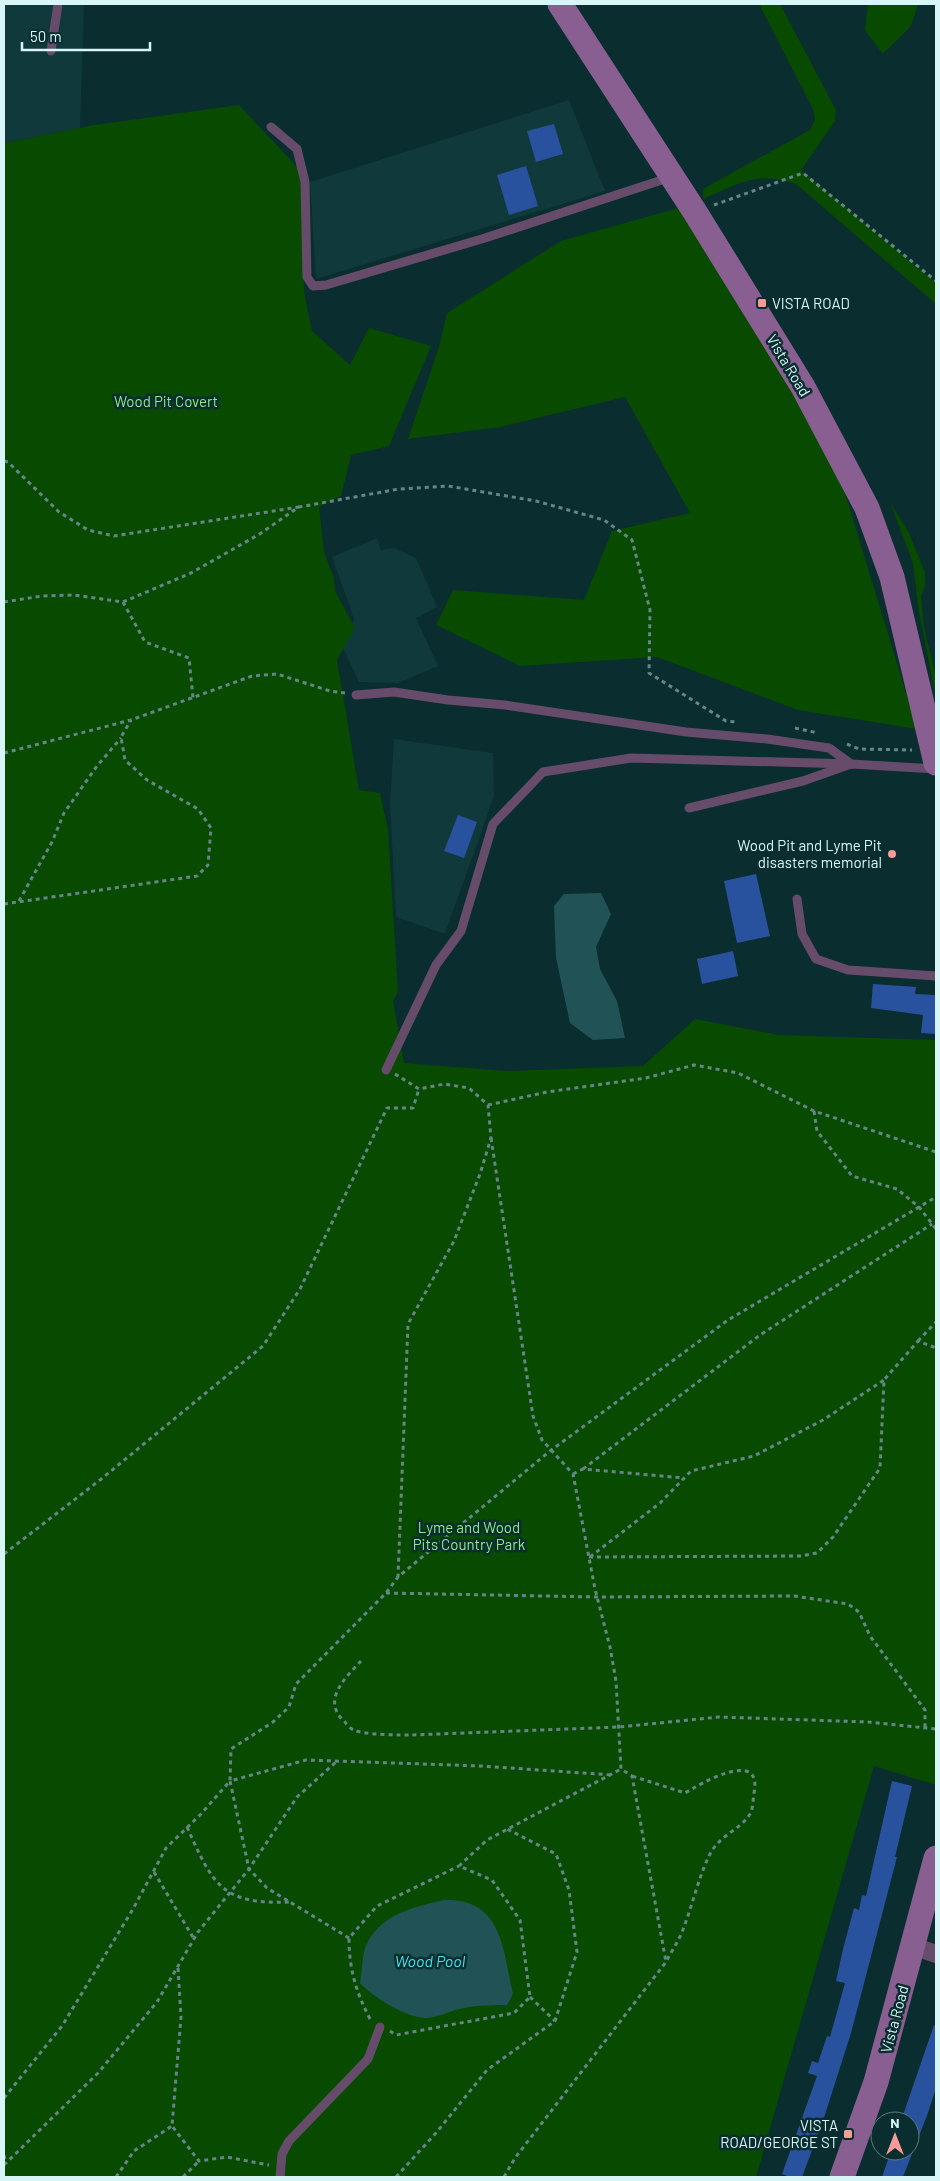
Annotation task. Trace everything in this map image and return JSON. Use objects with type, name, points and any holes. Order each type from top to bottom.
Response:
[{"type":"main road","name":"Vista Road","points":[[560,4],[695,212],[804,387],[867,508],[892,577],[926,756]]},
{"type":"main road","name":"Vista Road","points":[[842,2177],[925,1950],[936,1858]]},
{"type":"lane","points":[[51,50],[58,4]]},
{"type":"lane","points":[[271,127],[297,149],[305,182],[307,277],[313,286],[326,285],[485,238],[671,177]]},
{"type":"lane","points":[[356,694],[394,692],[448,700],[506,705],[686,732],[767,739],[829,748],[851,764]]},
{"type":"lane","points":[[386,1070],[436,964],[461,931],[493,824],[543,772],[631,758],[851,764],[936,769]]},
{"type":"lane","points":[[689,808],[803,781],[851,764]]},
{"type":"lane","points":[[797,899],[802,934],[816,959],[848,970],[936,976]]},
{"type":"lane","points":[[280,2177],[282,2154],[289,2141],[368,2059],[380,2027]]},
{"type":"path","points":[[695,212],[803,173],[936,281]]},
{"type":"path","points":[[4,461],[8,462],[59,512],[88,530],[114,536],[399,489],[448,486],[536,501],[604,520],[632,540],[650,610],[650,673],[726,721],[745,723]]},
{"type":"path","points":[[4,602],[42,596],[66,595],[123,602],[190,573],[258,535],[299,507]]},
{"type":"path","points":[[123,602],[145,642],[189,658],[192,698]]},
{"type":"path","points":[[4,753],[131,720],[252,676],[277,674],[330,691],[356,694]]},
{"type":"path","points":[[19,901],[52,842],[64,813],[97,766],[121,737],[131,720]]},
{"type":"path","points":[[793,728],[821,734]]},
{"type":"path","points":[[4,904],[197,876],[208,865],[211,828],[198,809],[148,780],[125,760],[121,737]]},
{"type":"path","points":[[840,741],[859,748],[926,756]]},
{"type":"path","points":[[488,1106],[547,1092],[646,1078],[694,1064],[738,1073],[814,1111],[936,1152]]},
{"type":"path","points":[[386,1070],[419,1089],[444,1084],[469,1088],[488,1106],[490,1138],[533,1416],[542,1440],[573,1474],[595,1589],[614,1673],[622,1756],[621,1769]]},
{"type":"path","points":[[4,1554],[100,1480],[264,1346],[300,1289],[387,1108],[412,1108],[419,1089]]},
{"type":"path","points":[[814,1111],[816,1131],[852,1176],[897,1189],[919,1207],[936,1229]]},
{"type":"path","points":[[398,1577],[408,1324],[454,1241],[480,1174],[490,1138]]},
{"type":"path","points":[[349,1938],[267,1888],[248,1869],[230,1781],[231,1750],[273,1722],[289,1707],[296,1684],[386,1593],[398,1577],[550,1451],[728,1320],[936,1196]]},
{"type":"path","points":[[573,1474],[583,1469],[760,1334],[932,1224]]},
{"type":"path","points":[[589,1557],[660,1503],[691,1471],[754,1456],[823,1420],[884,1380],[936,1322]]},
{"type":"path","points":[[918,1340],[936,1348]]},
{"type":"path","points":[[589,1557],[801,1556],[816,1553],[833,1537],[880,1468],[884,1380]]},
{"type":"path","points":[[583,1469],[684,1478]]},
{"type":"path","points":[[386,1593],[597,1597],[794,1596],[848,1604],[859,1612],[870,1636],[925,1710],[925,1729]]},
{"type":"path","points":[[361,1661],[344,1679],[334,1698],[337,1715],[354,1730],[394,1735],[619,1727],[719,1717],[868,1722],[936,1730]]},
{"type":"path","points":[[4,2098],[62,2026],[129,1917],[166,1848],[230,1781],[306,1760],[480,1766],[612,1775]]},
{"type":"path","points":[[5,2164],[98,2074],[157,2002],[194,1939],[248,1869],[297,1797],[336,1761]]},
{"type":"path","points":[[530,1997],[514,2013],[396,2034],[372,2022],[358,1997],[349,1964],[349,1938],[377,1906],[459,1866],[487,1840],[621,1769]]},
{"type":"path","points":[[504,2177],[515,2158],[666,1962],[681,1934],[709,1856],[717,1841],[742,1823],[751,1812],[756,1784],[753,1777],[745,1772],[730,1770],[710,1778],[685,1793],[632,1776],[621,1769]]},
{"type":"path","points":[[632,1776],[666,1962]]},
{"type":"path","points":[[188,1827],[206,1868],[229,1894],[260,1904],[292,1902]]},
{"type":"path","points":[[396,2177],[436,2133],[487,2070],[555,2022],[577,1952],[569,1890],[556,1854],[507,1829]]},
{"type":"path","points":[[459,1866],[492,1880],[520,1920],[530,1997],[555,2022]]},
{"type":"path","points":[[153,1872],[194,1939]]},
{"type":"path","points":[[178,1967],[181,2017],[172,2126],[199,2161]]},
{"type":"path","points":[[116,2177],[134,2151],[172,2126]]},
{"type":"path","points":[[4,2155],[5,2164]]},
{"type":"path","points":[[183,2177],[199,2161],[227,2157],[280,2167]]},
{"type":"shaded area","points":[[4,4],[84,4],[80,128],[4,143]]},
{"type":"shaded area","points":[[569,100],[605,191],[316,279],[310,182]]},
{"type":"shaded area","points":[[377,538],[381,550],[394,548],[416,558],[437,607],[416,618],[438,666],[398,683],[359,682],[343,648],[354,619],[332,557]]},
{"type":"shaded area","points":[[394,739],[493,753],[494,796],[445,934],[396,917],[390,803]]},
{"type":"green space","points":[[759,4],[780,4],[836,110],[835,121],[801,170],[936,283],[936,304],[796,184],[782,180],[759,179],[738,184],[703,199],[703,189],[810,130],[815,120],[813,109]]},
{"type":"green space","points":[[868,4],[918,4],[911,26],[883,54],[865,30]]},
{"type":"green space","name":"Lyme and Wood Pits Country Park","points":[[239,105],[302,172],[304,292],[312,331],[350,365],[369,328],[431,346],[389,446],[351,455],[341,496],[319,507],[324,552],[334,578],[335,591],[355,628],[337,660],[359,790],[380,793],[388,830],[398,992],[393,1001],[404,1063],[507,1071],[643,1066],[695,1019],[779,1035],[936,1040],[936,1785],[874,1766],[756,2177],[4,2177],[4,143],[94,125]]},
{"type":"green space","points":[[682,207],[823,421],[917,729],[798,710],[657,657],[520,666],[436,625],[453,590],[584,600],[612,531],[690,513],[625,397],[500,427],[408,439],[439,347],[447,313],[561,241]]},
{"type":"green space","points":[[890,502],[909,533],[925,573],[925,586],[921,596],[924,628],[936,676],[936,698],[919,612],[913,563]]},
{"type":"water","points":[[601,893],[611,914],[596,947],[600,969],[617,1001],[625,1038],[593,1040],[570,1023],[556,958],[554,906],[564,894]]},
{"type":"water","name":"Wood Pool","points":[[444,1900],[463,1902],[478,1908],[489,1918],[497,1930],[513,1994],[507,2005],[475,2006],[427,2018],[419,2017],[390,2006],[360,1983],[365,1948],[378,1928],[398,1914]]},
{"type":"building","points":[[554,124],[563,154],[536,162],[527,131]]},
{"type":"building","points":[[526,166],[538,206],[509,215],[497,175]]},
{"type":"building","points":[[458,815],[477,822],[464,858],[444,851]]},
{"type":"building","points":[[756,874],[770,936],[737,943],[724,881]]},
{"type":"building","points":[[733,951],[738,976],[702,984],[697,959]]},
{"type":"building","points":[[873,984],[916,987],[915,994],[936,995],[936,1034],[921,1033],[923,1015],[871,1008]]},
{"type":"building","points":[[892,1781],[912,1786],[895,1857],[897,1857],[851,2033],[822,2124],[802,2177],[790,2177],[782,2174],[817,2076],[808,2073],[812,2061],[818,2063],[827,2036],[830,2037],[845,1983],[836,1981],[843,1949],[854,1908],[859,1910],[862,1895],[866,1896]]},
{"type":"building","points":[[934,2025],[936,2026],[936,2088],[920,2133],[920,2111],[904,2111]]},
{"type":"building","points":[[888,2161],[909,2161],[903,2177],[882,2177]]},
{"type":"place","name":"VISTA ROAD","points":[[762,303]]},
{"type":"place","name":"Wood Pit and Lyme Pit disasters memorial","points":[[892,854]]},
{"type":"place","name":"VISTA ROAD/GEORGE ST","points":[[848,2134]]},
{"type":"park label","name":"Wood Pit Covert","points":[[166,401]]}]
